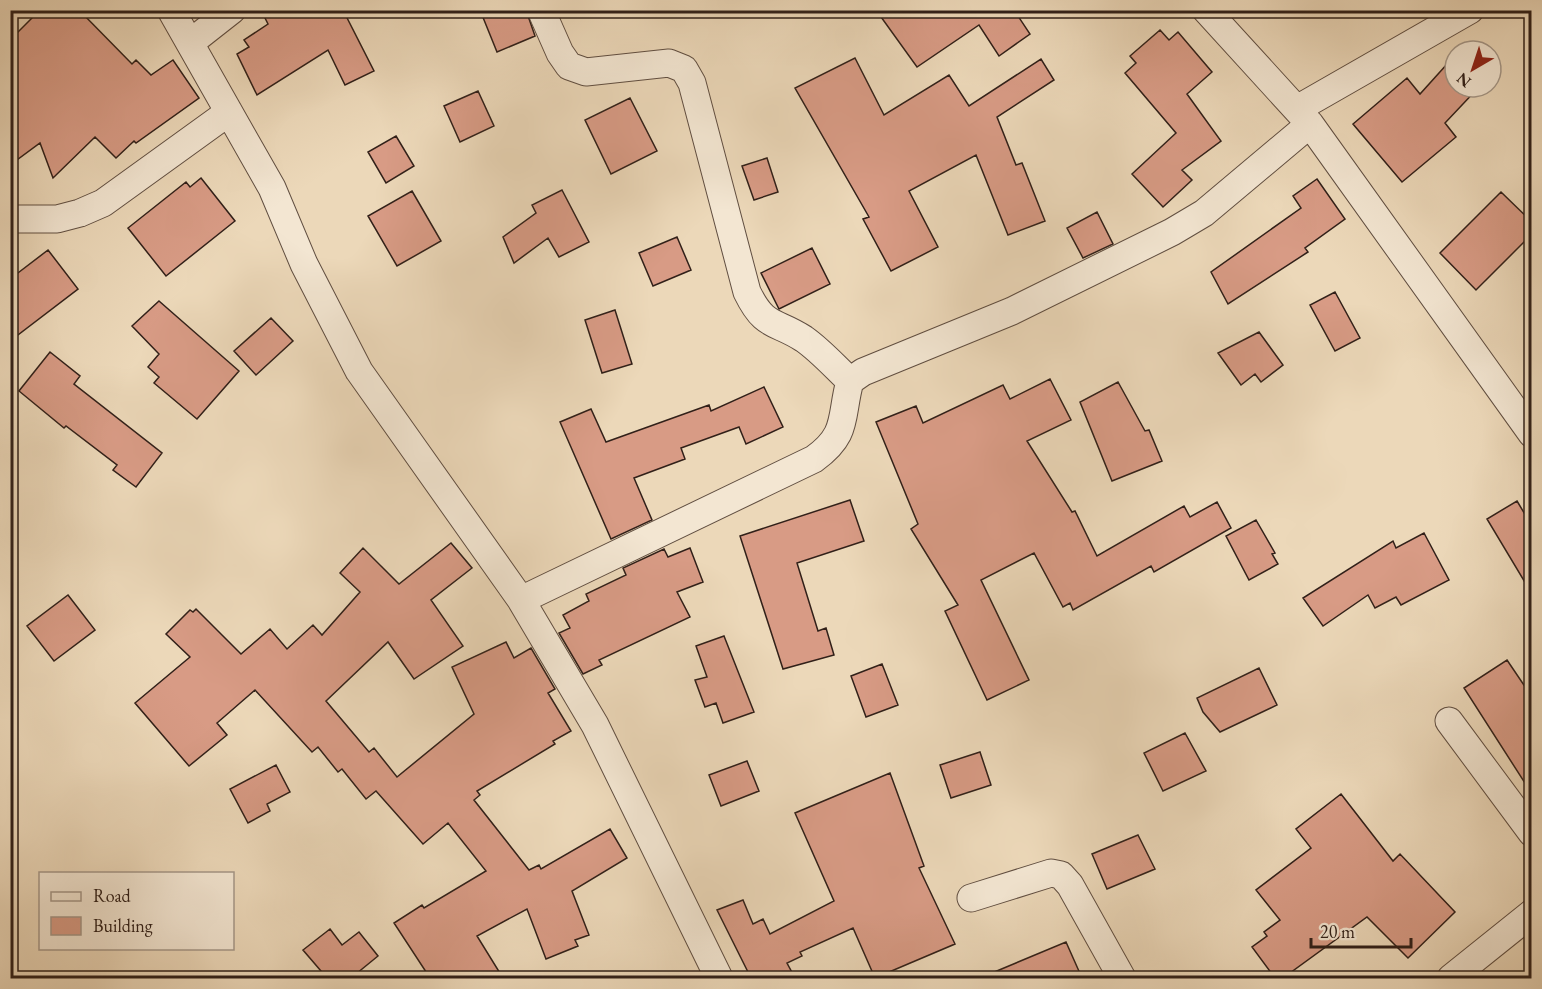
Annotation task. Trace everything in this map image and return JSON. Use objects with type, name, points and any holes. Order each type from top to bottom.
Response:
[{"type":"street","points":[[171,10],[272,188],[304,264],[359,371],[521,600],[595,725],[719,978]]},
{"type":"street","points":[[190,43],[232,10]]},
{"type":"street","points":[[541,10],[560,53],[569,66],[586,72],[669,63],[684,69],[692,83],[747,292],[756,311],[769,324],[803,339],[850,381]]},
{"type":"street","points":[[1206,10],[1304,116],[1532,434]]},
{"type":"street","points":[[521,600],[814,459],[828,449],[841,430],[850,381],[863,372],[1012,311],[1172,232],[1204,213],[1304,116],[1470,10]]},
{"type":"street","points":[[10,219],[57,219],[80,213],[103,203],[229,112]]},
{"type":"street","points":[[1449,721],[1532,833]]},
{"type":"street","points":[[971,898],[1051,873],[1061,875],[1070,885],[1122,978]]},
{"type":"street","points":[[1451,978],[1532,914]]},
{"type":"building","points":[[40,10],[79,10],[132,64],[136,60],[151,75],[173,60],[199,98],[136,143],[134,141],[116,158],[95,137],[53,178],[40,143],[10,165],[10,40]]},
{"type":"building","points":[[261,10],[343,10],[374,71],[345,85],[328,50],[257,95],[237,54],[249,47],[244,40],[268,24]]},
{"type":"building","points":[[480,10],[526,10],[535,36],[497,52]]},
{"type":"building","points":[[876,10],[1014,10],[1030,34],[999,56],[979,25],[917,67]]},
{"type":"building","points":[[1160,30],[1169,40],[1178,32],[1212,72],[1187,94],[1221,141],[1182,170],[1192,180],[1163,207],[1132,174],[1176,133],[1125,73],[1136,63],[1130,56]]},
{"type":"building","points":[[855,58],[884,115],[949,75],[969,106],[1041,59],[1054,80],[997,117],[1016,165],[1022,163],[1045,221],[1008,235],[976,155],[909,191],[938,247],[891,271],[863,219],[869,217],[795,88]]},
{"type":"building","points":[[1443,69],[1443,99],[1468,99],[1445,123],[1456,137],[1402,182],[1353,124],[1407,78],[1420,94]]},
{"type":"building","points":[[478,91],[494,126],[460,142],[444,106]]},
{"type":"building","points":[[630,98],[657,151],[611,174],[585,120]]},
{"type":"building","points":[[396,136],[414,166],[386,183],[368,152]]},
{"type":"building","points":[[767,158],[778,192],[754,200],[742,166]]},
{"type":"building","points":[[201,178],[235,221],[166,276],[128,228],[186,182],[190,187]]},
{"type":"building","points":[[1317,179],[1345,219],[1305,248],[1308,252],[1228,304],[1211,272],[1301,208],[1293,196]]},
{"type":"building","points":[[562,190],[589,242],[559,257],[548,238],[514,263],[503,237],[536,213],[532,205]]},
{"type":"building","points":[[412,191],[441,241],[397,266],[368,216]]},
{"type":"building","points":[[1501,192],[1532,222],[1532,234],[1476,290],[1440,253]]},
{"type":"building","points":[[1097,212],[1113,244],[1083,258],[1067,228]]},
{"type":"building","points":[[677,237],[691,270],[653,286],[639,253]]},
{"type":"building","points":[[812,248],[830,284],[779,309],[761,273]]},
{"type":"building","points":[[48,250],[78,289],[10,341],[10,279]]},
{"type":"building","points":[[1335,292],[1360,338],[1335,351],[1310,305]]},
{"type":"building","points":[[159,301],[239,371],[197,419],[154,383],[159,377],[148,367],[159,354],[132,326]]},
{"type":"building","points":[[615,310],[632,364],[602,373],[585,320]]},
{"type":"building","points":[[271,318],[293,341],[256,375],[234,351]]},
{"type":"building","points":[[1259,332],[1283,365],[1261,382],[1255,374],[1241,385],[1218,353]]},
{"type":"building","points":[[50,352],[80,376],[74,384],[162,453],[136,487],[113,470],[117,465],[66,426],[64,428],[19,391]]},
{"type":"building","points":[[1050,379],[1071,420],[1027,441],[1072,512],[1075,511],[1097,556],[1184,506],[1190,517],[1217,502],[1231,528],[1154,572],[1151,566],[1073,610],[1070,603],[1063,607],[1034,553],[981,580],[1029,680],[987,700],[945,611],[958,605],[911,529],[918,524],[876,422],[916,406],[923,423],[1003,385],[1010,399]]},
{"type":"building","points":[[1118,382],[1145,431],[1149,430],[1162,461],[1112,481],[1080,402]]},
{"type":"building","points":[[764,387],[783,427],[746,444],[739,427],[681,448],[685,459],[634,478],[652,520],[611,539],[560,422],[591,409],[606,442],[709,405],[711,411]]},
{"type":"building","points":[[850,500],[864,541],[797,563],[818,631],[826,628],[834,655],[783,669],[740,536]]},
{"type":"building","points":[[1517,501],[1532,526],[1532,594],[1487,519]]},
{"type":"building","points":[[1256,520],[1275,553],[1272,554],[1278,564],[1249,580],[1226,536]]},
{"type":"building","points":[[1424,533],[1449,580],[1401,605],[1396,597],[1375,608],[1368,595],[1323,626],[1303,598],[1393,541],[1396,548]]},
{"type":"building","points":[[451,543],[472,568],[431,600],[463,646],[414,679],[388,642],[326,701],[369,752],[374,748],[397,777],[474,714],[452,667],[506,642],[514,658],[531,648],[555,689],[548,693],[571,731],[553,741],[555,744],[477,791],[480,795],[474,800],[529,870],[539,865],[541,869],[610,829],[627,858],[572,891],[589,935],[575,940],[578,946],[546,959],[527,909],[477,936],[503,978],[430,978],[394,923],[422,905],[424,908],[486,871],[448,823],[423,844],[376,791],[366,799],[342,769],[338,772],[318,747],[312,752],[255,690],[217,723],[227,735],[189,766],[135,703],[190,657],[166,634],[190,610],[193,612],[196,609],[241,654],[270,629],[287,649],[313,625],[322,635],[360,592],[340,573],[363,548],[399,584]]},
{"type":"building","points":[[690,548],[703,582],[677,592],[690,617],[599,660],[602,665],[583,674],[559,633],[570,628],[563,615],[589,601],[586,594],[626,575],[623,568],[664,549],[668,557]]},
{"type":"building","points":[[68,595],[95,630],[54,661],[27,626]]},
{"type":"building","points":[[724,636],[754,712],[723,723],[716,703],[705,707],[695,680],[707,677],[696,646]]},
{"type":"building","points":[[1507,660],[1532,697],[1532,794],[1464,688]]},
{"type":"building","points":[[882,664],[898,705],[866,717],[851,676]]},
{"type":"building","points":[[1259,668],[1277,705],[1220,732],[1203,712],[1197,698]]},
{"type":"building","points":[[1185,733],[1206,771],[1163,791],[1144,753]]},
{"type":"building","points":[[980,752],[991,785],[951,798],[940,765]]},
{"type":"building","points":[[747,761],[759,791],[721,806],[709,775]]},
{"type":"building","points":[[276,765],[290,792],[267,804],[270,811],[248,823],[230,789]]},
{"type":"building","points":[[890,773],[924,866],[919,868],[955,944],[875,978],[853,928],[800,952],[802,956],[787,963],[795,978],[751,978],[717,910],[743,900],[753,924],[763,919],[770,934],[834,901],[795,813]]},
{"type":"building","points":[[1341,794],[1393,861],[1400,854],[1455,912],[1408,958],[1367,917],[1283,978],[1275,978],[1252,947],[1267,936],[1264,932],[1280,920],[1256,890],[1311,848],[1296,829]]},
{"type":"building","points":[[1138,835],[1155,869],[1107,889],[1092,854]]},
{"type":"building","points":[[330,929],[342,945],[359,932],[378,956],[351,978],[327,978],[303,950]]},
{"type":"building","points":[[1066,942],[1082,978],[980,978]]}]
